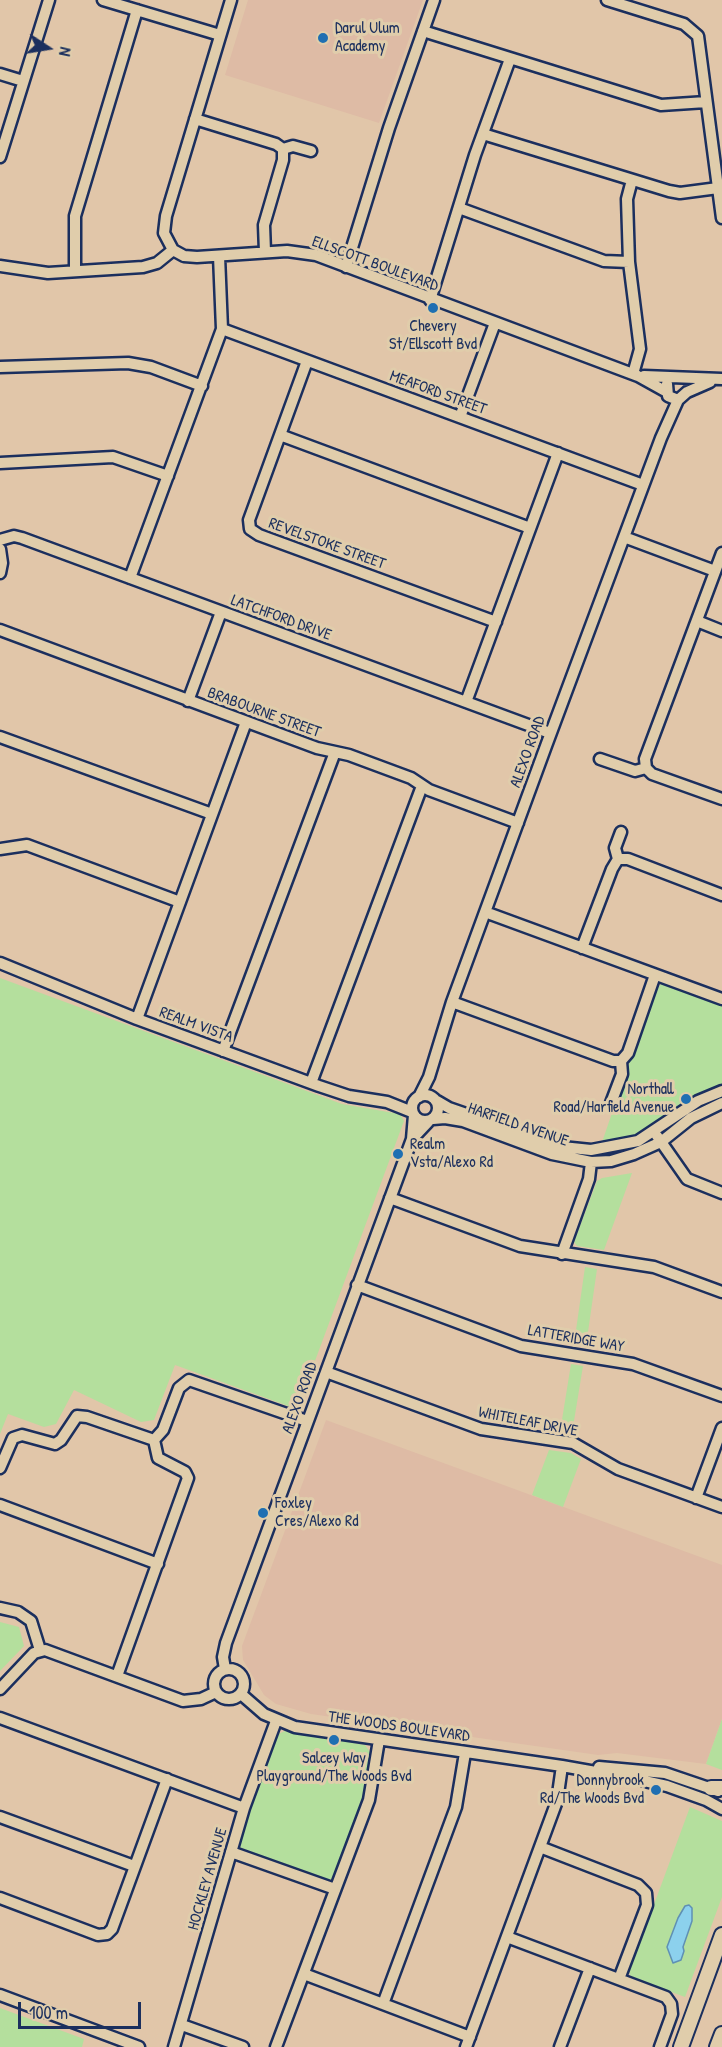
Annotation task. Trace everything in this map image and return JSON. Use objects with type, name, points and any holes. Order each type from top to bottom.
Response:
[{"type":"main road","points":[[681,2047],[722,1935]]},
{"type":"main road","points":[[717,2047],[722,2034]]},
{"type":"street","points":[[0,158],[49,0]]},
{"type":"street","points":[[103,0],[220,35]]},
{"type":"street","points":[[0,266],[34,272],[151,266],[172,250],[166,240],[164,227],[231,0]]},
{"type":"street","points":[[346,267],[389,128],[434,0]]},
{"type":"street","points":[[607,0],[692,28],[699,42],[722,218]]},
{"type":"street","points":[[75,271],[75,216],[137,10]]},
{"type":"street","points":[[423,31],[661,105],[706,102]]},
{"type":"street","points":[[430,300],[510,58]]},
{"type":"street","points":[[0,74],[23,81]]},
{"type":"street","points":[[195,119],[276,144],[283,149]]},
{"type":"street","points":[[483,134],[675,192],[718,188]]},
{"type":"street","points":[[283,149],[292,146],[311,151]]},
{"type":"street","points":[[265,252],[264,225],[283,160],[283,149]]},
{"type":"street","points":[[632,180],[627,199],[629,262],[640,349],[636,375]]},
{"type":"street","points":[[459,208],[604,261],[629,262]]},
{"type":"street","name":"ELLSCOTT BOULEVARD","points":[[172,250],[191,257],[265,252],[307,253],[636,375],[671,396],[719,380]]},
{"type":"street","points":[[130,578],[222,329],[219,256]]},
{"type":"street","points":[[460,417],[495,323]]},
{"type":"street","name":"MEAFORD STREET","points":[[222,329],[643,485]]},
{"type":"street","name":"REVELSTOKE STREET","points":[[307,361],[249,520],[254,532],[496,622]]},
{"type":"street","points":[[0,367],[128,363],[151,367],[202,386]]},
{"type":"street","name":"ELLSCOTT BOULEVARD","points":[[636,375],[719,380]]},
{"type":"street","points":[[678,379],[687,385],[687,392]]},
{"type":"street","name":"ALEXO ROAD","points":[[417,1098],[429,1077],[452,1002],[661,438],[671,396],[668,382],[678,379]]},
{"type":"street","points":[[280,435],[530,528]]},
{"type":"street","points":[[466,702],[558,453]]},
{"type":"street","points":[[0,463],[113,457],[168,476]]},
{"type":"street","name":"LATCHFORD DRIVE","points":[[0,540],[14,536],[22,538],[550,733]]},
{"type":"street","points":[[624,537],[715,571]]},
{"type":"street","points":[[0,549],[2,564],[0,573]]},
{"type":"street","points":[[722,553],[646,752],[646,768],[652,774],[722,799]]},
{"type":"street","points":[[188,701],[221,612]]},
{"type":"street","points":[[697,621],[722,631]]},
{"type":"street","name":"BRABOURNE STREET","points":[[0,630],[317,748],[411,778],[422,786],[518,823]]},
{"type":"street","points":[[136,1019],[246,722]]},
{"type":"street","points":[[0,737],[212,814]]},
{"type":"street","points":[[223,1051],[335,752]]},
{"type":"street","points":[[600,759],[635,771],[646,768]]},
{"type":"street","points":[[311,1083],[422,786]]},
{"type":"street","points":[[582,948],[612,868],[618,859],[615,848],[621,832]]},
{"type":"street","points":[[0,849],[27,845],[180,902]]},
{"type":"street","points":[[618,859],[628,859],[722,895]]},
{"type":"street","points":[[485,912],[722,999]]},
{"type":"street","name":"REALM VISTA","points":[[0,963],[136,1019],[311,1083],[349,1096],[387,1102],[413,1113]]},
{"type":"street","points":[[611,1103],[621,1074],[621,1061],[628,1053],[655,975]]},
{"type":"street","points":[[452,1002],[613,1061],[621,1061]]},
{"type":"street","name":"ALEXO ROAD","points":[[429,1077],[435,1099]]},
{"type":"street","name":"HARFIELD AVENUE","points":[[435,1099],[449,1108],[547,1142],[581,1150],[627,1145],[654,1131],[698,1101],[722,1091]]},
{"type":"street","points":[[417,1098],[435,1099],[439,1109],[431,1120],[419,1120],[413,1113],[417,1098]]},
{"type":"street","name":"REALM VISTA","points":[[387,1102],[417,1098]]},
{"type":"street","name":"HARFIELD AVENUE","points":[[431,1120],[445,1118],[464,1121],[552,1154],[591,1162],[611,1161],[661,1142],[691,1118],[722,1103]]},
{"type":"street","name":"ALEXO ROAD","points":[[412,1140],[413,1113]]},
{"type":"street","name":"ALEXO ROAD","points":[[225,1669],[223,1657],[226,1643],[357,1285],[412,1140],[431,1120]]},
{"type":"street","points":[[654,1131],[687,1179],[722,1193]]},
{"type":"street","points":[[562,1254],[589,1179],[591,1162]]},
{"type":"street","points":[[390,1198],[520,1246],[654,1267],[722,1292]]},
{"type":"street","name":"LATTERIDGE WAY","points":[[357,1285],[520,1346],[633,1364],[722,1396]]},
{"type":"street","name":"WHITELEAF DRIVE","points":[[326,1372],[481,1429],[573,1443],[618,1469],[722,1507]]},
{"type":"street","points":[[154,1440],[163,1430],[179,1388],[189,1380],[307,1421]]},
{"type":"street","points":[[0,1468],[13,1438],[22,1435],[55,1444],[61,1440],[77,1416],[154,1440]]},
{"type":"street","points":[[696,1498],[722,1428]]},
{"type":"street","points":[[117,1676],[188,1478],[185,1472],[158,1458],[154,1440]]},
{"type":"street","points":[[0,1505],[158,1564]]},
{"type":"street","points":[[0,1608],[18,1612],[31,1621],[40,1650]]},
{"type":"street","points":[[0,1689],[40,1650],[51,1651],[183,1701],[201,1699],[216,1692]]},
{"type":"street","points":[[232,1669],[242,1675],[244,1688],[241,1694],[231,1699],[216,1692],[214,1681],[220,1671],[232,1669]]},
{"type":"street","name":"THE WOODS BOULEVARD","points":[[241,1694],[255,1708],[276,1721],[295,1727],[562,1766],[667,1786],[706,1800],[722,1809]]},
{"type":"street","points":[[0,1718],[244,1808]]},
{"type":"street","name":"HOCKLEY AVENUE","points":[[174,2047],[244,1808],[276,1721]]},
{"type":"street","points":[[276,2047],[369,1800],[379,1740]]},
{"type":"street","points":[[383,2004],[456,1807],[465,1753]]},
{"type":"street","points":[[304,1974],[383,2004],[468,2042],[556,1801],[562,1766]]},
{"type":"street","name":"THE WOODS BOULEVARD","points":[[562,1766],[640,1769],[665,1773],[718,1789]]},
{"type":"street","points":[[0,1898],[98,1935],[107,1934],[111,1929],[167,1779]]},
{"type":"street","points":[[0,1816],[134,1866]]},
{"type":"street","points":[[540,1847],[638,1885],[646,1893],[647,1905],[619,1979]]},
{"type":"street","points":[[231,1852],[335,1889]]},
{"type":"street","points":[[507,1937],[662,1995],[670,2002],[672,2014],[660,2047]]},
{"type":"street","points":[[560,2047],[590,1968]]},
{"type":"street","points":[[0,1995],[139,2047]]},
{"type":"street","points":[[182,2025],[243,2047]]},
{"type":"shaded area","name":"Darul Ulum Academy","points":[[248,0],[423,0],[379,123],[225,75]]},
{"type":"shaded area","points":[[326,1420],[722,1565],[722,1719],[706,1764],[617,1753],[598,1755],[311,1714],[276,1704],[264,1695],[243,1660],[242,1646]]},
{"type":"green space","points":[[0,978],[342,1104],[400,1114],[404,1121],[299,1404],[291,1407],[175,1365],[154,1420],[141,1422],[74,1390],[56,1424],[44,1427],[8,1414],[0,1434]]},
{"type":"green space","points":[[661,984],[722,1005],[722,1086],[694,1097],[639,1135],[601,1145],[653,994]]},
{"type":"green space","points":[[632,1173],[604,1250],[577,1246],[574,1242],[597,1181],[602,1178]]},
{"type":"green space","points":[[585,1267],[597,1269],[586,1346],[574,1344]]},
{"type":"green space","points":[[571,1364],[583,1366],[572,1433],[560,1432]]},
{"type":"green space","points":[[549,1450],[571,1453],[581,1459],[563,1507],[532,1495]]},
{"type":"green space","points":[[0,1622],[19,1627],[24,1646],[0,1671]]},
{"type":"green space","points":[[722,1719],[722,1770],[706,1764]]},
{"type":"green space","points":[[285,1731],[365,1745],[372,1755],[366,1793],[335,1876],[327,1882],[239,1847],[247,1813],[274,1739]]},
{"type":"green space","points":[[690,1807],[722,1821],[722,1897],[685,1997],[631,1977],[629,1972]]},
{"type":"green space","points":[[0,2008],[84,2039],[82,2047],[0,2047]]},
{"type":"water","points":[[689,1905],[692,1908],[692,1921],[683,1947],[684,1951],[681,1960],[673,1963],[667,1947],[678,1918],[685,1906]]},
{"type":"place","name":"Darul Ulum Academy","points":[[323,38]]},
{"type":"place","name":"Chevery St/Ellscott Bvd","points":[[433,308]]},
{"type":"place","name":"Northall Road/Harfield Avenue","points":[[686,1099]]},
{"type":"place","name":"Realm Vsta/Alexo Rd","points":[[398,1154]]},
{"type":"place","name":"Foxley Cres/Alexo Rd","points":[[263,1513]]},
{"type":"place","name":"Salcey Way Playground/The Woods Bvd","points":[[334,1740]]},
{"type":"place","name":"Donnybrook Rd/The Woods Bvd","points":[[656,1790]]}]
